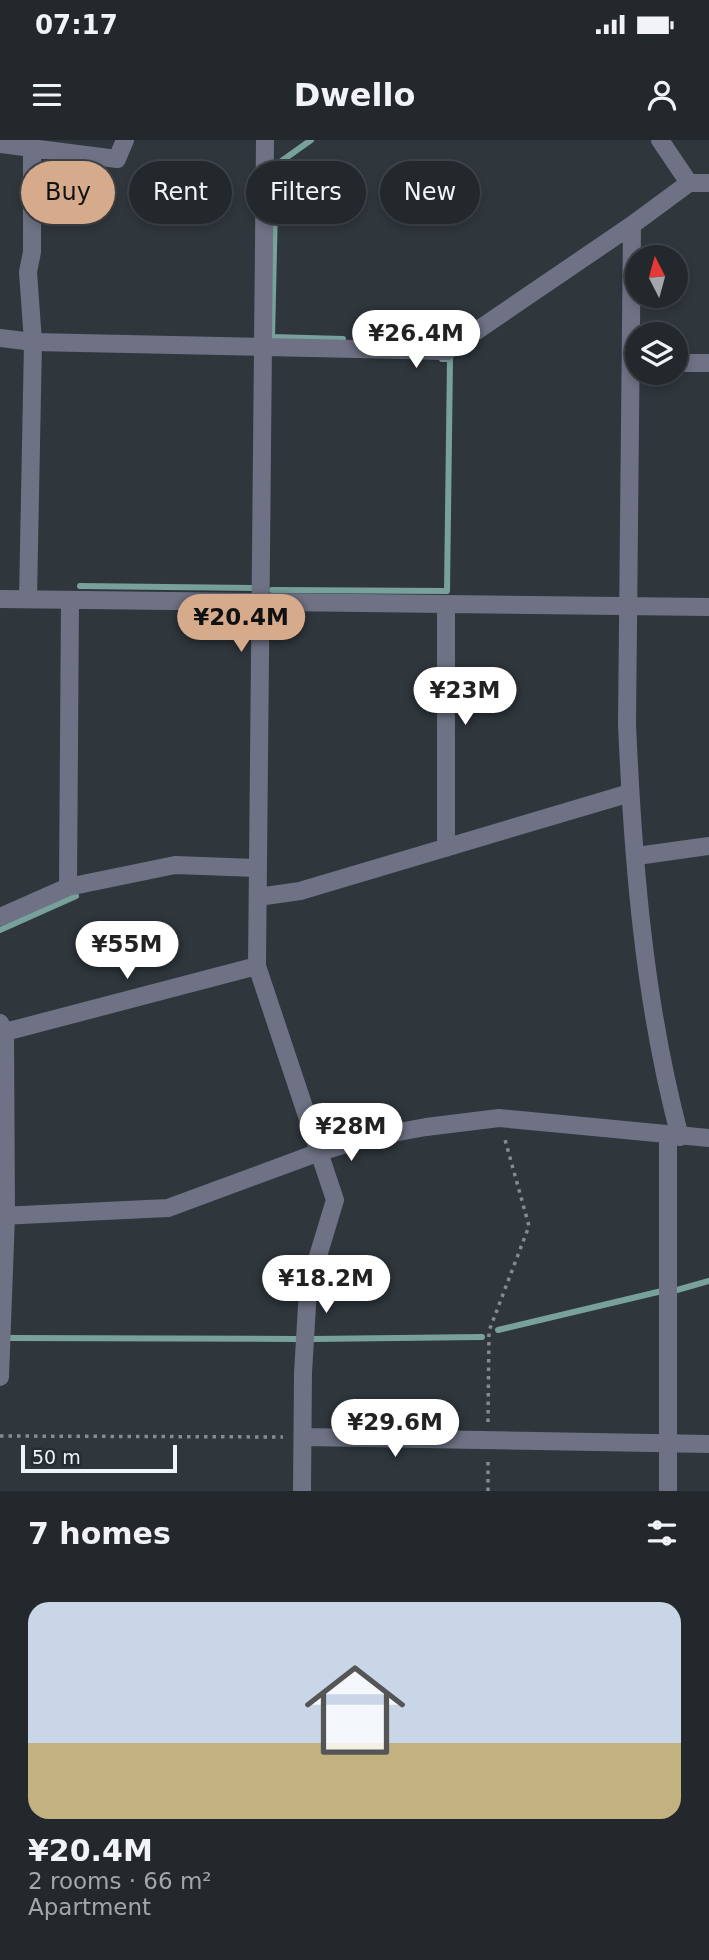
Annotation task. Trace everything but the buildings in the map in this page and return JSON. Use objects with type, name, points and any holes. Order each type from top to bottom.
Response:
[{"type":"street","points":[[0,144],[117,159],[125,140]]},
{"type":"street","points":[[265,140],[257,966],[317,1153],[335,1200],[308,1289],[303,1373],[302,1491]]},
{"type":"street","points":[[660,140],[689,183]]},
{"type":"street","points":[[29,599],[33,342],[28,272],[32,252],[32,149]]},
{"type":"street","points":[[0,338],[33,342],[447,351],[689,183],[709,183]]},
{"type":"street","points":[[632,225],[633,322]]},
{"type":"street","points":[[688,363],[709,363]]},
{"type":"street","points":[[634,385],[627,724],[639,920],[674,1136],[668,1491]]},
{"type":"street","points":[[0,599],[709,607]]},
{"type":"street","points":[[68,887],[70,600]]},
{"type":"street","points":[[446,606],[446,848]]},
{"type":"street","points":[[258,897],[300,891],[630,793]]},
{"type":"street","points":[[636,856],[709,846]]},
{"type":"street","points":[[0,917],[68,887],[175,865],[257,868]]},
{"type":"street","points":[[0,1377],[3,1028],[257,966]]},
{"type":"street","points":[[3,1216],[168,1208],[317,1153],[366,1138],[499,1118],[709,1138]]},
{"type":"street","points":[[303,1437],[709,1444]]},
{"type":"path","points":[[488,1491],[489,1331],[529,1226],[499,1118]]},
{"type":"path","points":[[0,1436],[303,1437]]},
{"type":"waterway","points":[[311,140],[276,165],[272,337],[343,339]]},
{"type":"waterway","points":[[272,590],[447,591],[450,359],[442,359]]},
{"type":"waterway","points":[[80,586],[252,588]]},
{"type":"waterway","points":[[0,930],[76,896]]},
{"type":"waterway","points":[[677,1290],[709,1281]]},
{"type":"waterway","points":[[498,1330],[662,1291]]},
{"type":"waterway","points":[[312,1339],[482,1337]]},
{"type":"waterway","points":[[11,1338],[297,1339]]}]
